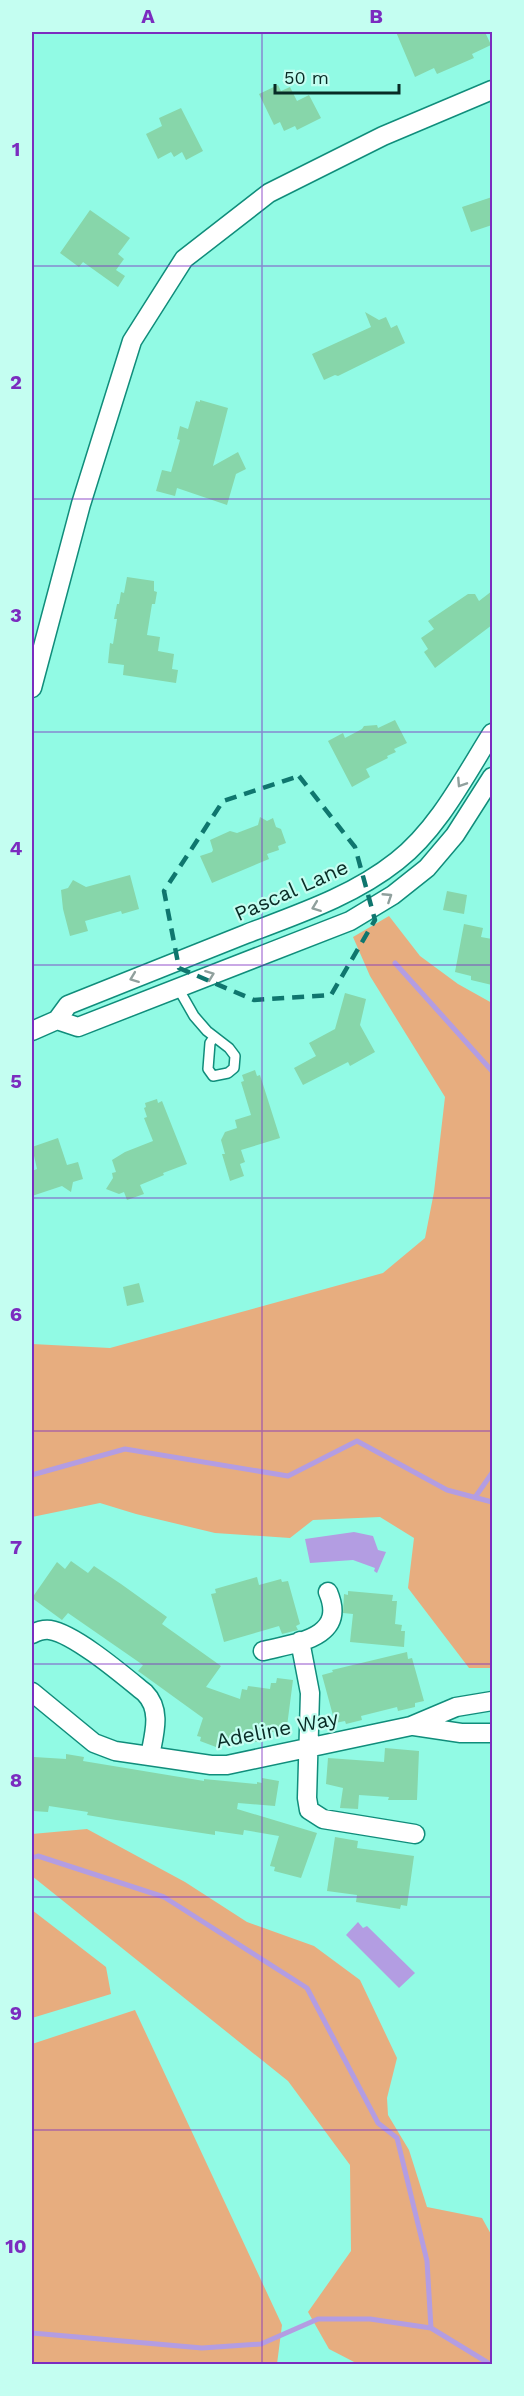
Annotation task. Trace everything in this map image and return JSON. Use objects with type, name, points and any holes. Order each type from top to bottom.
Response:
[{"type":"street","points":[[32,688],[81,504],[132,340],[184,259],[269,193],[383,136],[492,90]]},
{"type":"street","name":"Pascal Lane","points":[[32,1031],[57,1020],[68,1005],[326,903],[369,880],[398,860],[422,836],[487,755],[492,734]]},
{"type":"street","points":[[57,1020],[78,1027],[350,921],[393,895],[427,868],[454,835],[492,777]]},
{"type":"street","points":[[263,1651],[320,1635],[328,1624],[333,1608],[328,1592]]},
{"type":"street","points":[[32,1634],[49,1630],[68,1637],[152,1699],[156,1712],[150,1756]]},
{"type":"street","points":[[300,1641],[310,1685],[307,1798],[312,1813],[323,1819],[415,1834]]},
{"type":"street","name":"Adeline Way","points":[[32,1692],[100,1746],[150,1756],[221,1765],[411,1726],[456,1707],[489,1701]]},
{"type":"street","points":[[489,1701],[490,1734]]},
{"type":"street","name":"Adeline Way","points":[[411,1726],[461,1734],[490,1734]]},
{"type":"lane","points":[[178,988],[194,1016],[214,1037]]},
{"type":"highlighted area","points":[[299,776],[355,847],[375,920],[331,995],[254,1000],[179,968],[164,891],[223,801]]},
{"type":"shaded area","points":[[389,916],[420,956],[458,984],[492,1003],[492,1668],[469,1668],[408,1588],[414,1538],[380,1517],[313,1520],[290,1538],[215,1533],[100,1503],[32,1517],[32,1344],[110,1348],[383,1273],[425,1238],[434,1192],[445,1097],[370,976],[353,937]]},
{"type":"shaded area","points":[[354,1532],[373,1536],[378,1550],[386,1552],[377,1573],[374,1571],[375,1568],[353,1560],[310,1563],[305,1539]]},
{"type":"shaded area","points":[[87,1829],[185,1882],[247,1922],[314,1946],[360,1980],[397,2058],[387,2098],[388,2115],[409,2150],[427,2207],[482,2218],[492,2236],[492,2364],[358,2364],[329,2349],[308,2312],[351,2251],[350,2165],[288,2081],[32,1876],[32,1834]]},
{"type":"shaded area","points":[[32,1910],[106,1967],[111,1994],[32,2018]]},
{"type":"shaded area","points":[[358,1922],[363,1928],[367,1926],[415,1973],[399,1988],[346,1935]]},
{"type":"shaded area","points":[[135,2010],[282,2325],[277,2364],[32,2364],[32,2044]]},
{"type":"building","points":[[396,32],[485,32],[491,45],[472,54],[474,58],[437,74],[434,68],[415,77]]},
{"type":"building","points":[[278,85],[281,91],[290,87],[297,101],[309,95],[321,118],[297,130],[295,126],[284,131],[280,122],[274,125],[259,94]]},
{"type":"building","points":[[181,108],[203,151],[186,160],[182,152],[174,157],[171,152],[158,159],[146,134],[162,126],[159,118]]},
{"type":"building","points":[[492,197],[492,225],[471,232],[462,207]]},
{"type":"building","points":[[90,210],[130,238],[118,254],[124,259],[116,270],[125,276],[118,287],[83,262],[79,267],[60,253]]},
{"type":"building","points":[[365,312],[379,320],[386,317],[391,328],[397,325],[405,343],[338,376],[324,380],[312,354],[371,327]]},
{"type":"building","points":[[200,400],[228,408],[213,466],[238,452],[246,469],[236,474],[227,505],[177,488],[175,496],[156,491],[162,470],[171,472],[180,440],[177,439],[180,426],[188,429],[196,401],[200,402]]},
{"type":"building","points":[[127,577],[154,581],[154,591],[157,592],[155,604],[152,604],[147,635],[160,637],[158,651],[174,654],[172,669],[178,670],[176,683],[123,675],[124,665],[108,663],[110,643],[113,644],[117,619],[114,619],[117,604],[119,604],[121,592],[124,593]]},
{"type":"building","points":[[492,591],[492,625],[435,668],[424,652],[428,649],[421,638],[434,629],[428,621],[468,594],[475,594],[479,601]]},
{"type":"building","points":[[395,720],[407,743],[394,749],[396,752],[387,756],[388,758],[366,769],[370,777],[352,787],[328,741],[343,733],[345,738],[364,726],[377,725],[378,728]]},
{"type":"building","points":[[260,817],[267,821],[273,818],[276,827],[281,829],[286,843],[278,846],[279,850],[267,854],[269,859],[212,883],[200,856],[212,852],[210,840],[230,831],[237,833],[258,825]]},
{"type":"building","points":[[130,875],[139,909],[122,914],[121,911],[85,921],[88,931],[70,936],[61,890],[68,888],[73,880],[86,887]]},
{"type":"building","points":[[447,891],[467,895],[464,914],[443,910]]},
{"type":"building","points":[[464,924],[483,928],[481,937],[492,939],[492,985],[471,980],[471,976],[455,972]]},
{"type":"building","points":[[345,993],[366,999],[360,1025],[375,1052],[350,1066],[348,1062],[303,1085],[294,1068],[316,1056],[309,1043],[335,1029]]},
{"type":"building","points":[[255,1070],[257,1076],[260,1075],[280,1138],[241,1150],[245,1162],[240,1164],[244,1176],[230,1181],[222,1154],[225,1154],[221,1140],[225,1132],[237,1128],[235,1120],[251,1115],[241,1082],[244,1081],[242,1075]]},
{"type":"building","points":[[157,1099],[158,1103],[162,1101],[187,1164],[140,1185],[144,1194],[127,1200],[124,1192],[119,1194],[106,1189],[113,1178],[112,1173],[116,1172],[112,1160],[153,1141],[144,1118],[147,1117],[144,1108],[145,1103]]},
{"type":"building","points":[[58,1138],[67,1165],[78,1162],[83,1179],[73,1182],[71,1192],[62,1186],[32,1196],[32,1171],[37,1169],[32,1147]]},
{"type":"building","points":[[139,1283],[144,1302],[127,1306],[123,1287]]},
{"type":"building","points":[[71,1561],[88,1573],[94,1566],[121,1584],[167,1617],[162,1624],[221,1666],[206,1687],[240,1699],[242,1689],[247,1690],[248,1686],[270,1689],[271,1683],[276,1683],[277,1678],[293,1680],[286,1734],[258,1730],[257,1742],[220,1737],[216,1747],[200,1741],[201,1737],[197,1736],[203,1718],[138,1671],[143,1665],[68,1613],[62,1620],[32,1598],[57,1562],[65,1569]]},
{"type":"building","points":[[257,1577],[259,1585],[281,1579],[282,1582],[288,1581],[300,1624],[296,1626],[298,1630],[282,1634],[279,1626],[224,1642],[211,1594],[216,1593],[215,1589]]},
{"type":"building","points":[[348,1591],[393,1595],[392,1601],[397,1601],[395,1624],[402,1625],[401,1631],[405,1631],[404,1647],[350,1642],[353,1614],[343,1613],[344,1594],[348,1595]]},
{"type":"building","points":[[407,1652],[408,1659],[412,1658],[424,1701],[415,1703],[415,1707],[398,1711],[397,1707],[361,1716],[362,1720],[346,1724],[345,1721],[335,1723],[322,1675],[333,1672],[332,1670]]},
{"type":"building","points":[[385,1748],[419,1751],[417,1800],[388,1800],[389,1797],[359,1795],[358,1809],[340,1808],[343,1788],[326,1784],[328,1758],[384,1762]]},
{"type":"building","points":[[66,1754],[84,1757],[83,1761],[204,1781],[204,1779],[257,1784],[257,1782],[262,1783],[262,1778],[279,1781],[275,1806],[238,1803],[237,1809],[317,1833],[301,1878],[274,1871],[275,1867],[270,1866],[279,1836],[244,1830],[243,1835],[215,1831],[215,1835],[87,1815],[88,1812],[49,1806],[48,1812],[33,1811],[32,1761],[34,1757],[66,1759]]},
{"type":"building","points":[[335,1837],[358,1841],[357,1848],[414,1856],[407,1906],[401,1905],[400,1909],[356,1902],[357,1895],[327,1891]]},
{"type":"waterway","points":[[395,963],[492,1071]]},
{"type":"waterway","points":[[32,1475],[125,1449],[288,1476],[357,1441],[447,1490],[492,1502]]},
{"type":"waterway","points":[[476,1496],[492,1473]]},
{"type":"waterway","points":[[32,1858],[38,1856],[164,1897],[307,1988],[378,2123],[397,2138],[427,2261],[431,2328],[490,2364]]},
{"type":"waterway","points":[[32,2333],[202,2348],[261,2344],[318,2319],[370,2319],[431,2328]]}]
